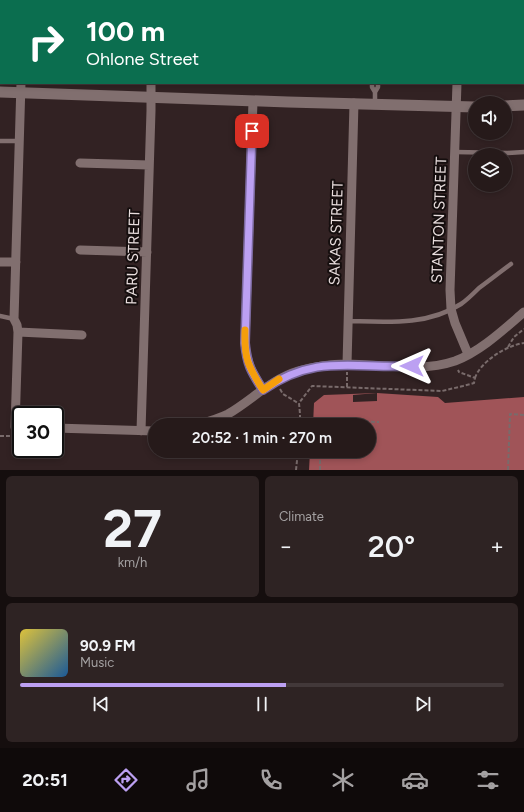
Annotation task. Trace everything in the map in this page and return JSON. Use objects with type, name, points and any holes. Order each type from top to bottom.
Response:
[{"type":"street","name":"PARU STREET","points":[[141,431],[151,84]]},
{"type":"street","name":"STANTON STREET","points":[[457,84],[450,283],[451,309],[457,329],[468,354]]},
{"type":"street","points":[[18,406],[18,325],[14,318],[21,88]]},
{"type":"street","points":[[0,92],[21,88],[151,97],[468,107]]},
{"type":"street","points":[[253,101],[245,343],[246,358],[249,368],[263,390]]},
{"type":"street","name":"SAKAS STREET","points":[[347,368],[354,103]]},
{"type":"street","points":[[512,106],[524,105]]},
{"type":"street","points":[[80,163],[149,166]]},
{"type":"street","points":[[80,250],[147,252]]},
{"type":"street","points":[[0,262],[16,262]]},
{"type":"street","points":[[216,418],[227,414],[276,381],[296,372],[324,366],[347,368],[434,366],[454,361],[490,341],[524,312]]},
{"type":"street","points":[[18,332],[82,335]]},
{"type":"street","points":[[64,428],[148,431]]},
{"type":"lane","points":[[372,84],[375,92],[375,104]]},
{"type":"lane","points":[[375,92],[378,84]]},
{"type":"lane","points":[[0,141],[19,142]]},
{"type":"lane","points":[[455,152],[524,152]]},
{"type":"lane","points":[[348,321],[396,322],[417,320],[438,315],[461,304],[495,275],[511,264]]},
{"type":"lane","points":[[0,316],[14,318]]},
{"type":"path","points":[[508,348],[514,337],[524,329]]},
{"type":"path","points":[[300,418],[299,403],[312,386],[442,390],[468,385],[474,383],[477,372],[493,357],[508,348],[524,343]]},
{"type":"path","points":[[457,367],[459,372],[475,378]]},
{"type":"path","points":[[347,368],[347,387]]},
{"type":"path","points":[[279,388],[283,394],[299,403]]},
{"type":"path","points":[[508,470],[510,414],[524,415]]},
{"type":"path","points":[[296,470],[297,458]]},
{"type":"path","points":[[320,458],[320,470]]},
{"type":"shaded area","points":[[377,393],[438,397],[445,403],[524,397],[524,470],[309,470],[310,458],[376,458],[376,418],[313,418],[314,403],[324,395]]},
{"type":"pier","points":[[377,393],[377,401],[353,402],[353,395]]},
{"type":"slow traffic","points":[[245,330],[246,358],[249,368],[263,390],[279,379]]},
{"type":"route","points":[[252,131],[245,343],[246,358],[249,368],[263,390],[283,377],[313,367],[347,364],[402,367],[412,366]]}]
